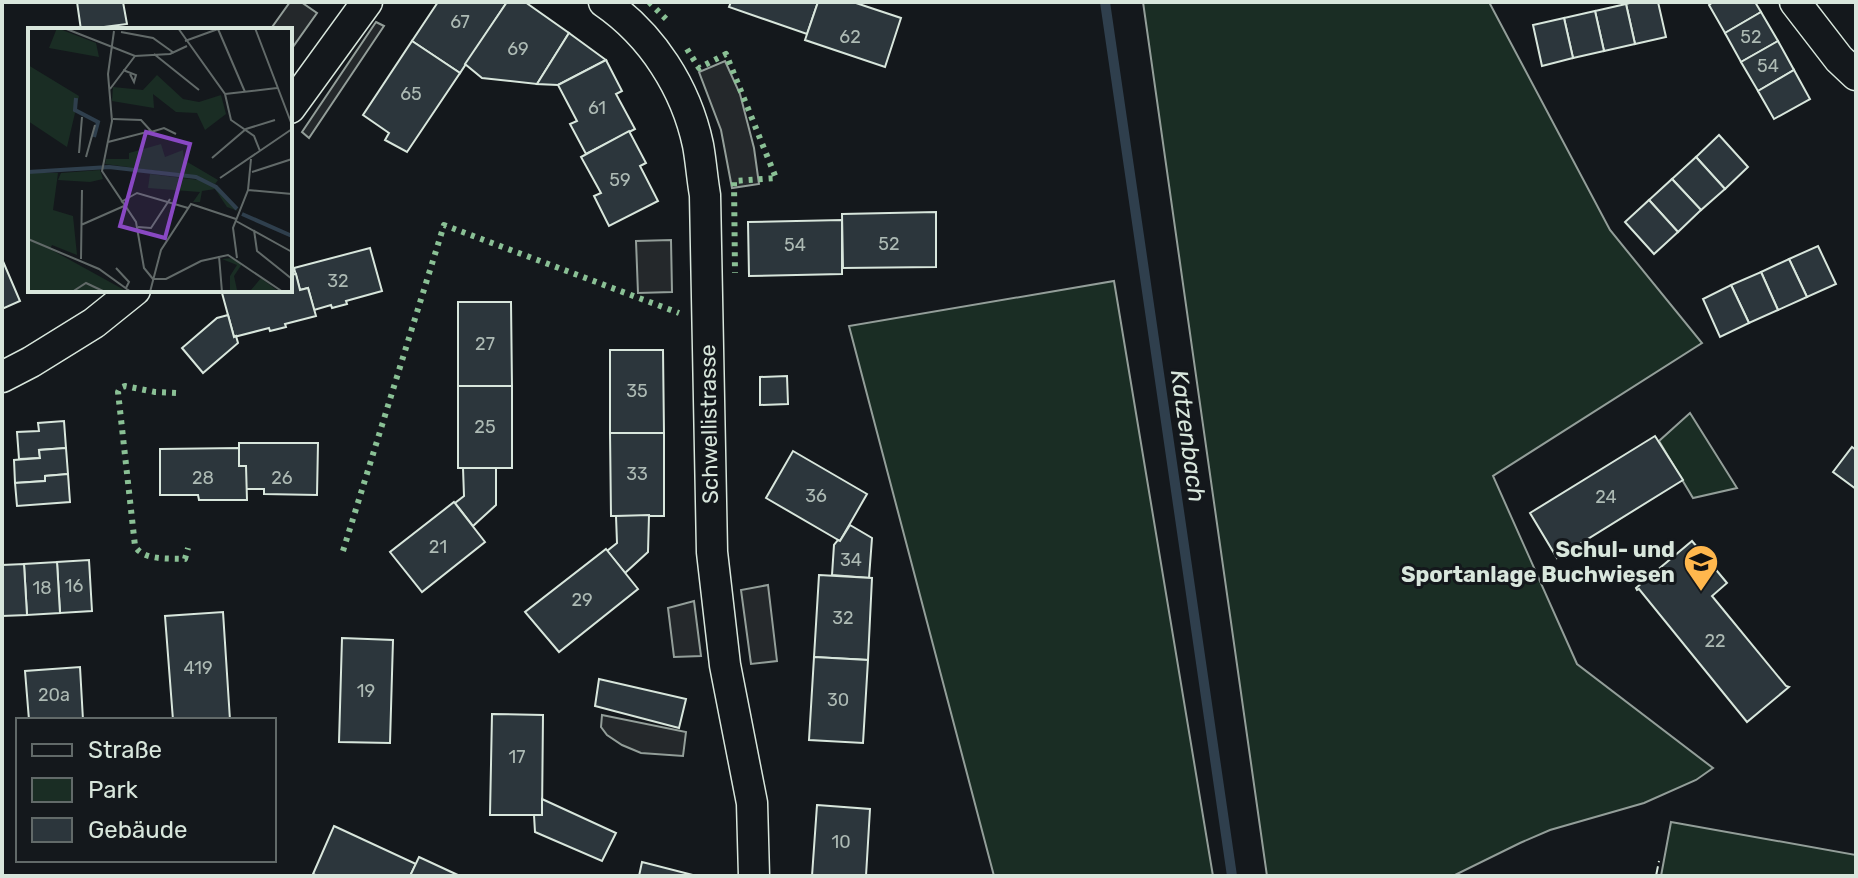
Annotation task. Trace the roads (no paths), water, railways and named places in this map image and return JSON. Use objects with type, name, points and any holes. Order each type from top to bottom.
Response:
[{"type":"street","points":[[292,105],[367,2]]},
{"type":"street","name":"Schwellistrasse","points":[[604,2],[641,33],[664,64],[684,101],[697,143],[705,195],[712,552],[725,665],[752,803],[754,876]]},
{"type":"street","points":[[1795,2],[1839,59],[1856,75]]},
{"type":"street","points":[[2,377],[94,323],[133,292]]},
{"type":"waterway","name":"Katzenbach","points":[[1105,2],[1232,876]]},
{"type":"place","name":"Schul- und Sportanlage Buchwiesen","points":[[1701,593]]}]
